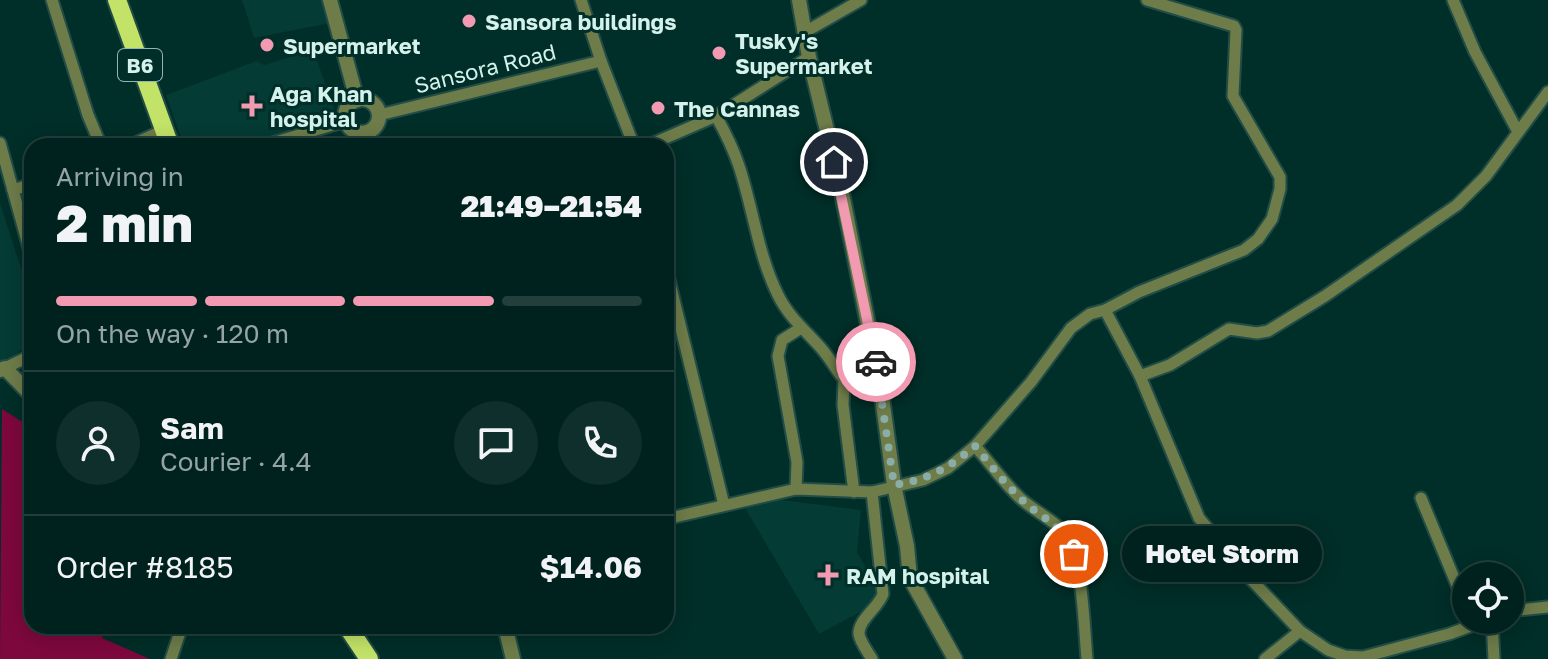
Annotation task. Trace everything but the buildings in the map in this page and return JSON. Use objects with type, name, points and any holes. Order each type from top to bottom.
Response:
[{"type":"highway","name":"B6","points":[[117,0],[167,138]]},
{"type":"highway","points":[[352,634],[369,659]]},
{"type":"street","points":[[52,0],[98,138]]},
{"type":"street","points":[[330,0],[357,100]]},
{"type":"street","points":[[581,0],[631,138]]},
{"type":"street","points":[[799,0],[809,57],[841,188],[881,390],[910,578],[955,659]]},
{"type":"street","points":[[805,32],[861,0]]},
{"type":"street","points":[[674,517],[796,489],[872,492],[923,480],[948,468],[975,446],[1031,382],[1071,328],[1090,314],[1244,250],[1266,229],[1280,189],[1278,170],[1233,96],[1234,26],[1147,0]]},
{"type":"street","points":[[1453,0],[1475,52],[1518,132]]},
{"type":"street","points":[[665,138],[716,116],[809,57]]},
{"type":"street","name":"Sansora Road","points":[[379,115],[601,61]]},
{"type":"street","points":[[1140,376],[1170,365],[1229,329],[1257,333],[1268,331],[1325,296],[1466,198],[1548,92]]},
{"type":"street","points":[[357,100],[371,102],[379,115],[370,138]]},
{"type":"street","points":[[357,100],[346,110],[346,121],[352,130],[367,138]]},
{"type":"street","points":[[716,116],[732,144],[740,167],[758,237],[778,296],[844,380],[854,387],[881,390]]},
{"type":"street","points":[[289,138],[346,121]]},
{"type":"street","points":[[0,143],[24,230]]},
{"type":"street","points":[[13,190],[24,187]]},
{"type":"street","points":[[674,300],[724,505]]},
{"type":"street","points":[[1105,310],[1140,376],[1199,518],[1300,631],[1315,643],[1345,657],[1363,657],[1452,632]]},
{"type":"street","points":[[796,489],[797,462],[778,356],[782,340],[801,328]]},
{"type":"street","points":[[24,359],[3,369],[24,389]]},
{"type":"street","points":[[844,380],[843,405],[854,492]]},
{"type":"street","points":[[975,446],[1017,495],[1059,527],[1068,538],[1077,573],[1087,659]]},
{"type":"street","points":[[872,492],[883,594],[859,634],[872,659]]},
{"type":"street","points":[[1421,498],[1452,573]]},
{"type":"street","points":[[1524,610],[1548,607]]},
{"type":"street","points":[[1265,659],[1300,631]]},
{"type":"street","points":[[171,659],[179,634]]},
{"type":"street","points":[[507,634],[513,659]]},
{"type":"street","points":[[1491,634],[1494,659]]},
{"type":"shaded area","points":[[242,0],[330,0],[336,22],[254,38]]},
{"type":"shaded area","name":"Aga Khan hospital","points":[[313,50],[338,118],[273,138],[181,138],[166,95],[256,61],[264,65]]},
{"type":"shaded area","points":[[0,203],[24,277],[24,348],[8,361],[0,363]]},
{"type":"shaded area","points":[[2,409],[24,423],[24,634],[104,634],[102,638],[150,659],[0,659]]},
{"type":"shaded area","name":"RAM hospital","points":[[775,499],[861,510],[857,552],[885,599],[819,634],[745,508]]},
{"type":"way so far","points":[[876,362],[894,485],[923,480],[948,468],[975,446],[1017,495],[1059,527],[1068,538],[1074,554]]},
{"type":"place","name":"Sansora buildings","points":[[469,21]]},
{"type":"place","name":"Supermarket","points":[[267,45]]},
{"type":"place","name":"Tusky's Supermarket","points":[[719,53]]},
{"type":"place","name":"Aga Khan hospital","points":[[252,106]]},
{"type":"place","name":"The Cannas","points":[[658,108]]},
{"type":"place","name":"Hotel Storm","points":[[1074,554]]},
{"type":"place","name":"RAM hospital","points":[[828,575]]},
{"type":"route","points":[[834,162],[876,362]]}]
